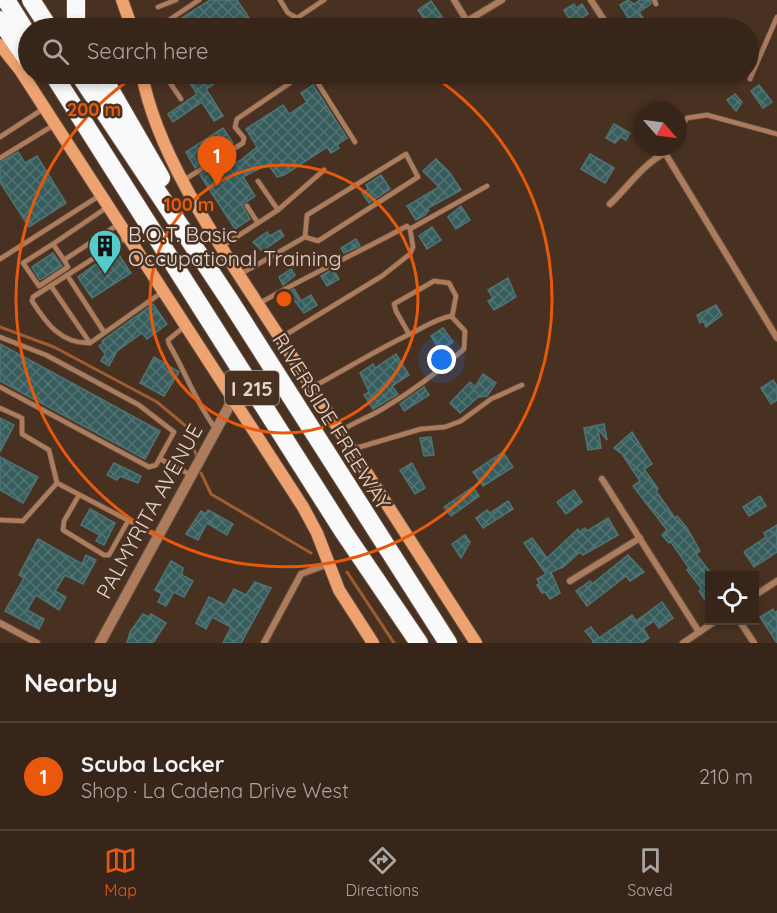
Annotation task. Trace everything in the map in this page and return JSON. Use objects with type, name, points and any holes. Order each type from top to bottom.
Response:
[{"type":"highway","points":[[6,0],[18,19]]},
{"type":"highway","points":[[31,0],[43,18]]},
{"type":"highway","points":[[76,0],[76,18]]},
{"type":"highway","points":[[0,20],[18,46]]},
{"type":"highway","points":[[45,84],[54,96],[89,130]]},
{"type":"highway","name":"I 215","points":[[59,84],[331,511],[418,643]]},
{"type":"highway","name":"RIVERSIDE FREEWAY","points":[[85,84],[230,301],[448,643]]},
{"type":"highway","points":[[107,84],[163,181],[227,282],[230,301]]},
{"type":"main road","points":[[122,0],[128,18]]},
{"type":"main road","points":[[0,45],[18,73]]},
{"type":"main road","points":[[27,84],[45,108],[303,507],[317,533],[339,590],[367,640]]},
{"type":"main road","points":[[145,84],[158,130],[221,247],[476,643]]},
{"type":"street","points":[[454,0],[465,18]]},
{"type":"street","points":[[472,18],[502,0]]},
{"type":"street","points":[[592,0],[603,18]]},
{"type":"street","points":[[610,204],[637,179],[649,161],[657,156]]},
{"type":"street","points":[[671,156],[777,338]]},
{"type":"street","name":"PALMYRITA AVENUE","points":[[100,643],[233,399]]},
{"type":"street","points":[[602,479],[699,632]]},
{"type":"street","points":[[570,581],[639,538]]},
{"type":"street","points":[[264,643],[301,574],[328,564]]},
{"type":"street","points":[[759,593],[777,581]]},
{"type":"street","points":[[0,623],[37,643]]},
{"type":"street","points":[[683,643],[710,625]]},
{"type":"street","points":[[743,625],[754,643]]},
{"type":"lane","points":[[158,7],[176,0]]},
{"type":"lane","points":[[172,18],[199,0]]},
{"type":"lane","points":[[281,0],[288,13],[297,18],[324,0]]},
{"type":"lane","points":[[759,58],[777,17]]},
{"type":"lane","points":[[171,84],[181,99]]},
{"type":"lane","points":[[184,180],[243,142],[244,138],[235,127],[237,119],[288,84]]},
{"type":"lane","points":[[318,84],[355,142]]},
{"type":"lane","points":[[0,137],[45,108]]},
{"type":"lane","points":[[687,118],[707,115],[777,134]]},
{"type":"lane","points":[[0,158],[56,125]]},
{"type":"lane","points":[[239,275],[304,237],[318,241],[418,177],[406,154],[307,215],[304,237]]},
{"type":"lane","points":[[221,247],[278,210],[324,170]]},
{"type":"lane","points":[[258,182],[278,210]]},
{"type":"lane","points":[[410,229],[487,186]]},
{"type":"lane","points":[[0,259],[101,195]]},
{"type":"lane","points":[[53,244],[68,267],[39,286],[23,263],[109,206]]},
{"type":"lane","points":[[247,206],[258,223]]},
{"type":"lane","points":[[64,260],[120,224]]},
{"type":"lane","points":[[258,304],[321,268],[340,262],[407,226],[410,229]]},
{"type":"lane","points":[[280,338],[400,263],[410,254],[413,247],[410,229]]},
{"type":"lane","points":[[128,236],[33,297],[32,301],[42,317],[48,326],[72,341],[90,343],[164,291]]},
{"type":"lane","points":[[67,275],[104,332]]},
{"type":"lane","points":[[409,334],[394,304],[434,280],[449,283],[456,296],[452,316]]},
{"type":"lane","points":[[51,286],[90,343]]},
{"type":"lane","points":[[312,387],[383,345],[433,320],[452,316]]},
{"type":"lane","points":[[340,432],[401,398],[436,374],[464,349],[465,331],[452,316]]},
{"type":"lane","points":[[186,326],[172,335],[169,344],[188,375],[206,415],[216,429]]},
{"type":"lane","points":[[0,337],[46,355],[139,405],[174,432],[156,465],[149,467],[0,387]]},
{"type":"lane","points":[[351,449],[421,429],[445,427],[461,421],[491,399],[522,385]]},
{"type":"lane","points":[[0,408],[22,418],[22,434],[49,450],[57,483],[158,536]]},
{"type":"lane","points":[[160,459],[191,475]]},
{"type":"lane","points":[[0,520],[23,521],[57,483]]},
{"type":"lane","points":[[79,495],[64,521],[63,530],[104,555],[109,555],[128,520]]},
{"type":"building","points":[[210,0],[237,0],[249,18],[182,18]]},
{"type":"building","points":[[628,0],[634,4],[640,0],[650,0],[651,4],[639,12],[643,18],[628,18],[620,5]]},
{"type":"building","points":[[431,1],[442,18],[423,18],[418,10]]},
{"type":"building","points":[[574,4],[576,8],[582,4],[588,14],[581,18],[569,18],[564,10]]},
{"type":"building","points":[[190,84],[214,84],[206,89],[223,116],[214,121],[202,102],[173,122],[168,114],[197,94]]},
{"type":"building","points":[[313,85],[347,138],[337,145],[339,148],[331,153],[327,147],[284,175],[277,177],[268,164],[243,177],[255,196],[242,205],[250,219],[235,229],[200,175],[229,157],[233,164],[241,160],[257,147],[246,129],[283,105],[289,114],[307,102],[301,93]]},
{"type":"building","points":[[759,85],[772,102],[763,108],[751,91]]},
{"type":"building","points":[[735,94],[742,102],[736,111],[727,100]]},
{"type":"building","points":[[614,124],[630,133],[626,140],[621,137],[615,143],[606,138]]},
{"type":"building","points":[[223,128],[233,143],[195,168],[186,152]]},
{"type":"building","points":[[18,152],[25,163],[37,156],[66,203],[29,227],[0,182],[0,162]]},
{"type":"building","points":[[590,154],[614,168],[605,183],[581,169]]},
{"type":"building","points":[[436,159],[450,173],[461,190],[428,208],[425,215],[416,220],[407,206],[439,187],[423,171]]},
{"type":"building","points":[[381,175],[390,189],[369,203],[362,193],[368,189],[366,185]]},
{"type":"building","points":[[461,206],[470,220],[456,229],[448,217]]},
{"type":"building","points":[[432,227],[441,240],[427,249],[419,236]]},
{"type":"building","points":[[280,230],[284,236],[262,251],[253,242],[267,232],[270,236]]},
{"type":"building","points":[[356,239],[360,246],[344,253],[341,248]]},
{"type":"building","name":"B.O.T. Basic Occupational Training","points":[[114,251],[131,273],[92,298],[78,277]]},
{"type":"building","points":[[53,253],[62,266],[40,280],[32,267]]},
{"type":"building","points":[[291,269],[295,275],[283,285],[279,277]]},
{"type":"building","points":[[333,269],[339,279],[327,286],[321,276]]},
{"type":"building","points":[[508,278],[516,297],[494,310],[488,301],[493,298],[488,290]]},
{"type":"building","points":[[294,289],[301,301],[311,295],[317,305],[304,313],[294,300],[282,306],[278,298]]},
{"type":"building","points":[[153,304],[167,324],[147,339],[142,333],[117,351],[109,366],[101,361],[105,354],[99,346],[103,343],[102,341]]},
{"type":"building","points":[[716,305],[722,315],[706,327],[703,321],[700,323],[697,315]]},
{"type":"building","points":[[443,328],[453,342],[440,351],[431,336]]},
{"type":"building","points":[[0,344],[160,431],[145,459],[0,381]]},
{"type":"building","points":[[396,354],[409,375],[392,386],[398,394],[373,409],[364,395],[369,392],[360,373],[373,364],[375,368]]},
{"type":"building","points":[[154,357],[179,372],[164,396],[140,383]]},
{"type":"building","points":[[483,374],[496,383],[487,396],[478,397],[460,413],[450,403],[470,382],[475,387]]},
{"type":"building","points":[[773,380],[777,386],[777,400],[771,404],[761,388]]},
{"type":"building","points":[[424,387],[429,395],[404,411],[400,404]]},
{"type":"building","points":[[0,418],[14,425],[0,452]]},
{"type":"building","points":[[604,424],[607,440],[598,429],[601,448],[588,450],[584,428]]},
{"type":"building","points":[[632,432],[652,464],[644,469],[675,518],[677,516],[687,528],[700,551],[696,554],[709,571],[705,571],[705,600],[699,591],[702,589],[687,570],[689,568],[671,542],[669,543],[662,535],[667,530],[633,486],[640,481],[622,454],[614,448]]},
{"type":"building","points":[[431,437],[434,455],[424,456],[420,438]]},
{"type":"building","points":[[503,452],[513,467],[483,486],[473,472]]},
{"type":"building","points":[[0,457],[38,477],[23,503],[0,490]]},
{"type":"building","points":[[114,463],[141,476],[138,483],[120,476],[117,480],[107,475]]},
{"type":"building","points":[[412,463],[425,488],[415,494],[400,470]]},
{"type":"building","points":[[473,487],[479,496],[451,516],[444,507]]},
{"type":"building","points":[[574,490],[582,502],[566,514],[557,502]]},
{"type":"building","points":[[760,496],[766,506],[749,516],[743,507]]},
{"type":"building","points":[[508,501],[513,509],[483,528],[476,518],[487,510],[490,513]]},
{"type":"building","points":[[90,509],[115,523],[104,545],[96,541],[100,535],[81,525]]},
{"type":"building","points":[[208,510],[233,524],[227,535],[207,523],[198,540],[186,534],[201,511],[206,514]]},
{"type":"building","points":[[608,518],[618,535],[583,555],[580,552],[563,567],[551,572],[560,593],[550,599],[545,592],[542,593],[537,585],[540,584],[537,579],[546,574],[524,543],[532,538],[547,558],[578,529],[579,532],[585,528],[587,531]]},
{"type":"building","points":[[777,525],[777,552],[754,567],[744,552],[766,537],[764,533]]},
{"type":"building","points":[[465,535],[470,542],[461,558],[452,544]]},
{"type":"building","points":[[38,539],[82,564],[86,555],[96,560],[83,584],[65,575],[55,591],[66,597],[59,610],[36,595],[27,610],[44,619],[39,629],[5,611],[24,578],[19,575]]},
{"type":"building","points":[[628,555],[644,572],[630,581],[626,576],[587,606],[576,591],[590,581],[592,584]]},
{"type":"building","points":[[171,561],[183,568],[182,575],[193,581],[184,597],[174,592],[166,606],[158,602],[162,594],[155,590]]},
{"type":"building","points":[[255,582],[271,588],[241,643],[223,643],[231,627],[212,617],[206,629],[196,623],[209,597],[225,605],[234,589],[246,595]]},
{"type":"building","points":[[662,602],[673,618],[659,628],[654,621],[643,628],[649,638],[642,643],[592,643],[594,642],[585,631],[591,627],[599,638],[632,615],[636,621]]},
{"type":"building","points":[[773,609],[775,613],[777,611],[777,643],[760,617]]},
{"type":"building","points":[[143,614],[149,617],[151,614],[166,623],[153,643],[127,643],[130,632]]},
{"type":"waterway","points":[[0,327],[54,347],[157,402],[187,427],[196,455]]},
{"type":"waterway","points":[[201,473],[211,494],[311,553]]},
{"type":"waterway","points":[[347,572],[394,643]]},
{"type":"place","name":"Scuba Locker","points":[[217,186]]},
{"type":"place","name":"B.O.T. Basic Occupational Training","points":[[105,275]]}]
